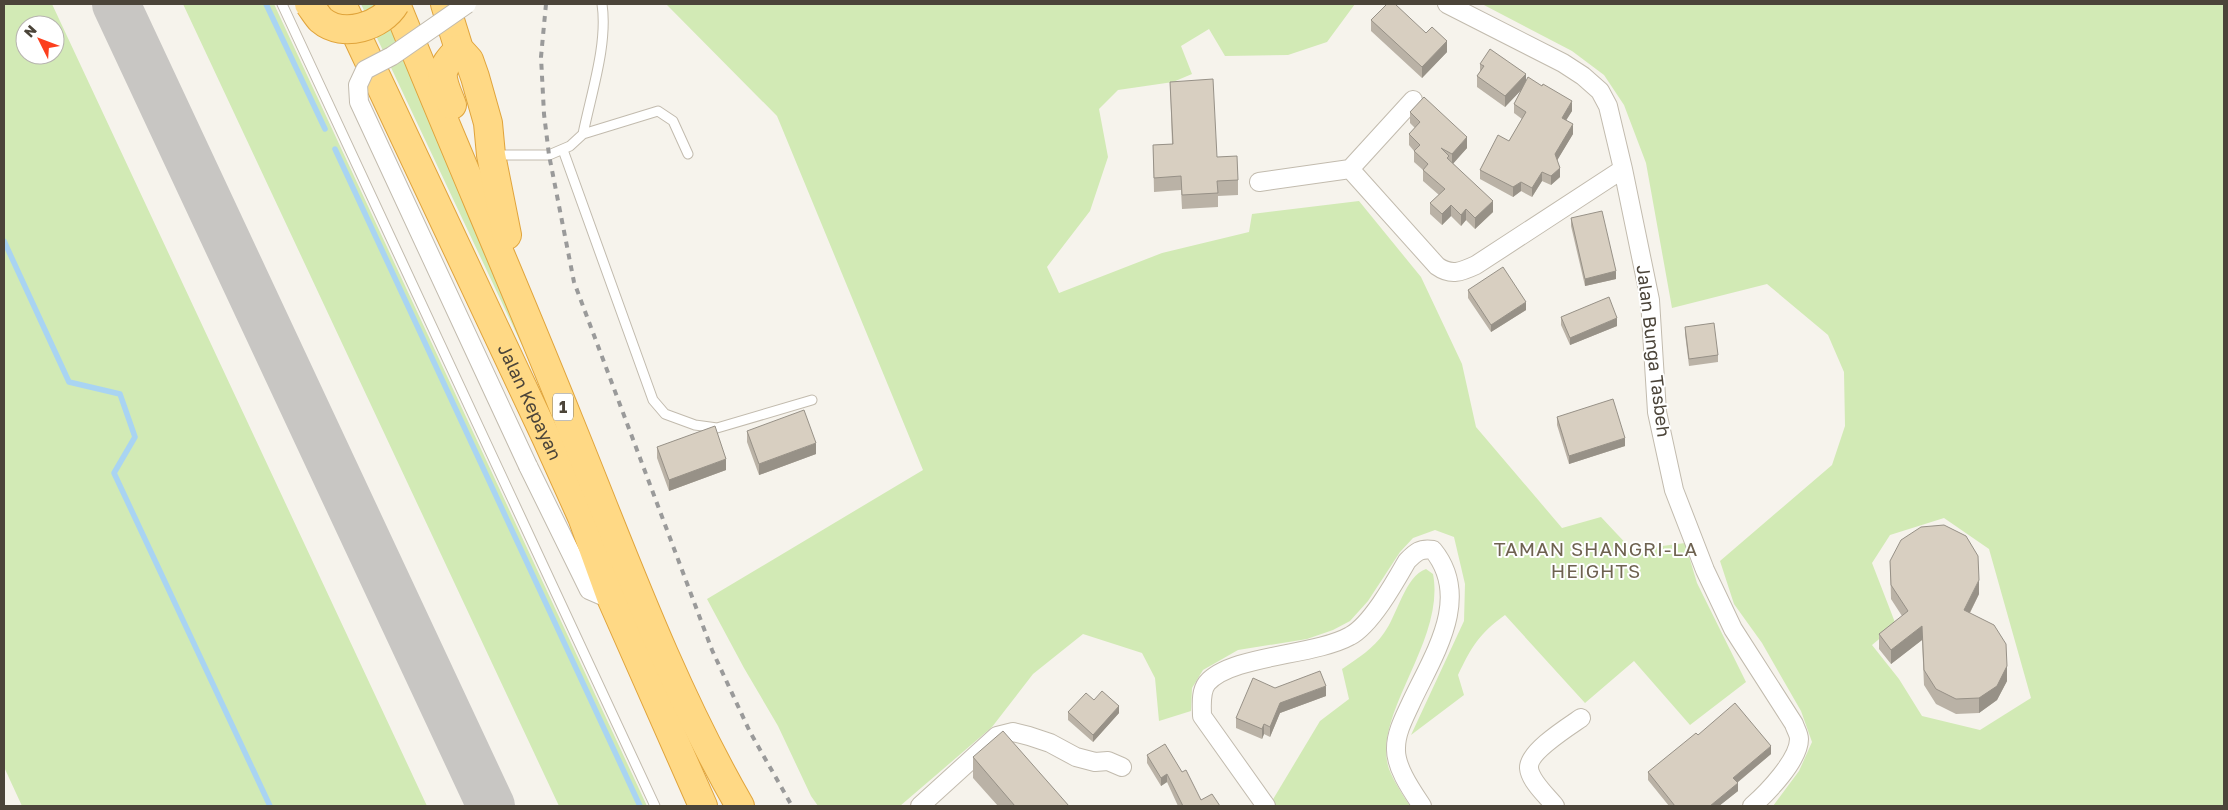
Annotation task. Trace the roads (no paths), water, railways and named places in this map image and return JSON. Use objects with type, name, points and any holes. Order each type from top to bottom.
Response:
[{"type":"highway","points":[[309,4],[322,21],[339,28],[354,29],[371,24],[385,16],[395,4]]},
{"type":"highway","name":"Jalan Kepayan","points":[[342,4],[546,437],[582,517],[612,600],[703,806]]},
{"type":"highway","name":"Jalan Kepayan","points":[[395,4],[486,216],[657,635],[706,743],[740,806]]},
{"type":"highway","points":[[445,4],[459,49],[469,60],[488,123],[491,155],[525,312]]},
{"type":"highway","points":[[459,49],[445,65],[441,78],[479,177],[486,216]]},
{"type":"street","points":[[467,4],[392,56],[364,70],[358,85],[359,102],[528,466],[589,590],[612,600]]},
{"type":"street","name":"Jalan Bunga Tasbeh","points":[[1446,4],[1563,63],[1583,76],[1600,91],[1608,106],[1650,300],[1657,412],[1674,490],[1704,570],[1733,629],[1794,724],[1799,738],[1793,756],[1782,773],[1752,806]]},
{"type":"street","points":[[1259,182],[1350,169],[1413,100]]},
{"type":"street","points":[[1350,169],[1437,266],[1445,272],[1455,273],[1476,265],[1623,169]]},
{"type":"street","points":[[1266,806],[1202,716],[1202,698],[1206,684],[1229,668],[1312,649],[1350,637],[1362,629],[1407,561],[1415,552],[1423,548],[1433,550],[1444,563],[1450,583],[1450,610],[1442,636],[1398,732],[1395,750],[1400,767],[1422,806]]},
{"type":"street","points":[[1555,806],[1532,776],[1529,768],[1530,760],[1537,751],[1581,718]]},
{"type":"street","points":[[920,806],[997,736],[1013,732],[1050,743],[1076,758],[1095,762],[1108,761],[1122,767]]},
{"type":"lane","points":[[282,4],[654,806]]},
{"type":"lane","points":[[583,134],[603,38],[604,19],[602,4]]},
{"type":"lane","points":[[491,155],[549,155],[563,150],[583,134],[658,111],[673,121],[688,154]]},
{"type":"lane","points":[[563,150],[653,400],[658,407],[665,414],[695,424],[717,428],[812,400]]},
{"type":"waterway","points":[[266,4],[325,129]]},
{"type":"waterway","points":[[335,149],[640,806]]},
{"type":"waterway","points":[[4,241],[69,382],[120,394],[135,437],[114,473],[270,806]]},
{"type":"railway","points":[[546,4],[541,57],[544,114],[549,155],[574,282],[712,650],[750,732],[792,806]]},
{"type":"district","name":"TAMAN SHANGRI-LA HEIGHTS","points":[[1596,560]]}]
